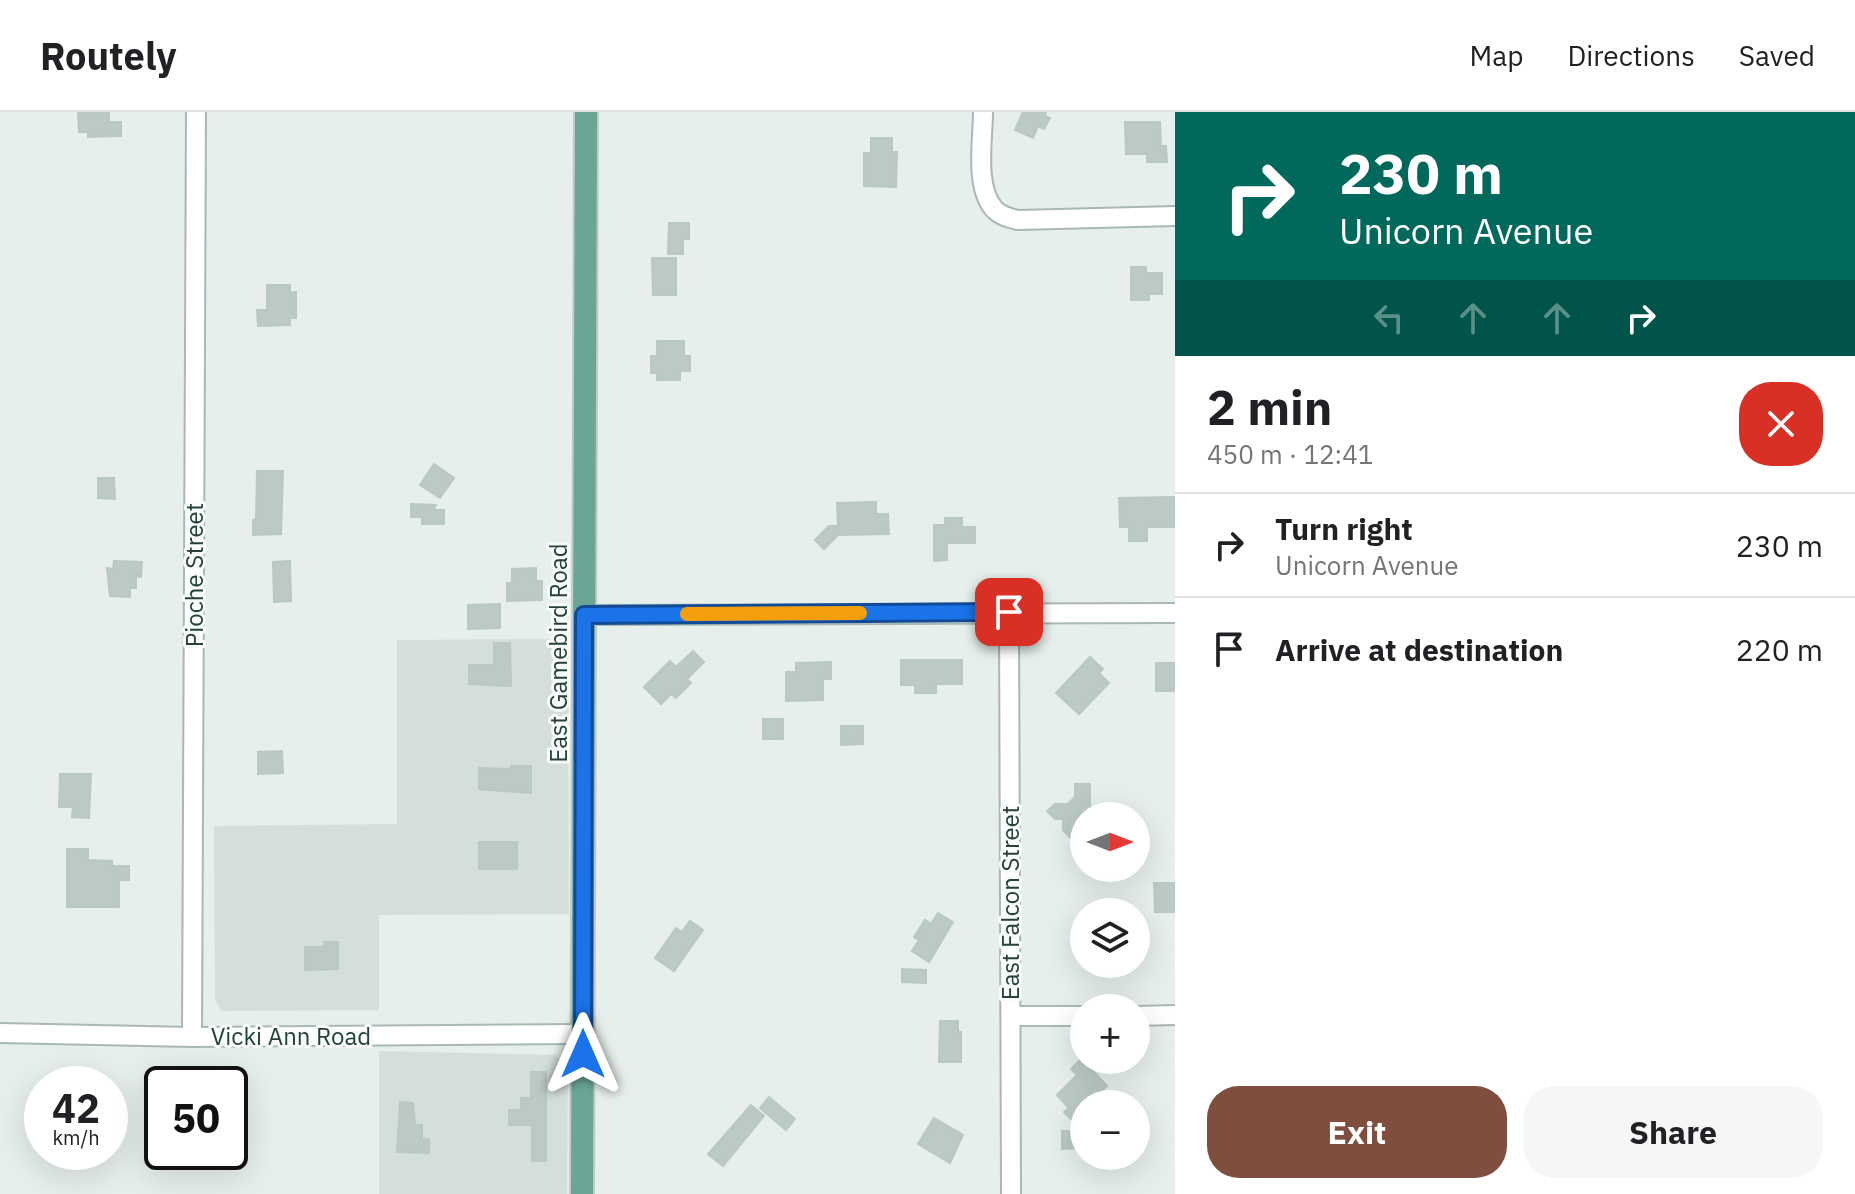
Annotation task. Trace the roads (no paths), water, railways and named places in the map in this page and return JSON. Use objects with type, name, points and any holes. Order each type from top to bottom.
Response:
[{"type":"main road","name":"East Gamebird Road","points":[[582,1194],[586,112]]},
{"type":"street","name":"Pioche Street","points":[[192,1037],[196,112]]},
{"type":"street","points":[[983,112],[983,182],[987,199],[1001,215],[1018,220],[1175,216]]},
{"type":"street","name":"East Falcon Street","points":[[1009,612],[1011,1194]]},
{"type":"street","points":[[584,615],[1175,613]]},
{"type":"street","points":[[1150,1016],[1175,1015]]},
{"type":"street","points":[[1011,1016],[1070,1016]]},
{"type":"street","name":"Vicki Ann Road","points":[[0,1033],[192,1037],[583,1034]]}]
